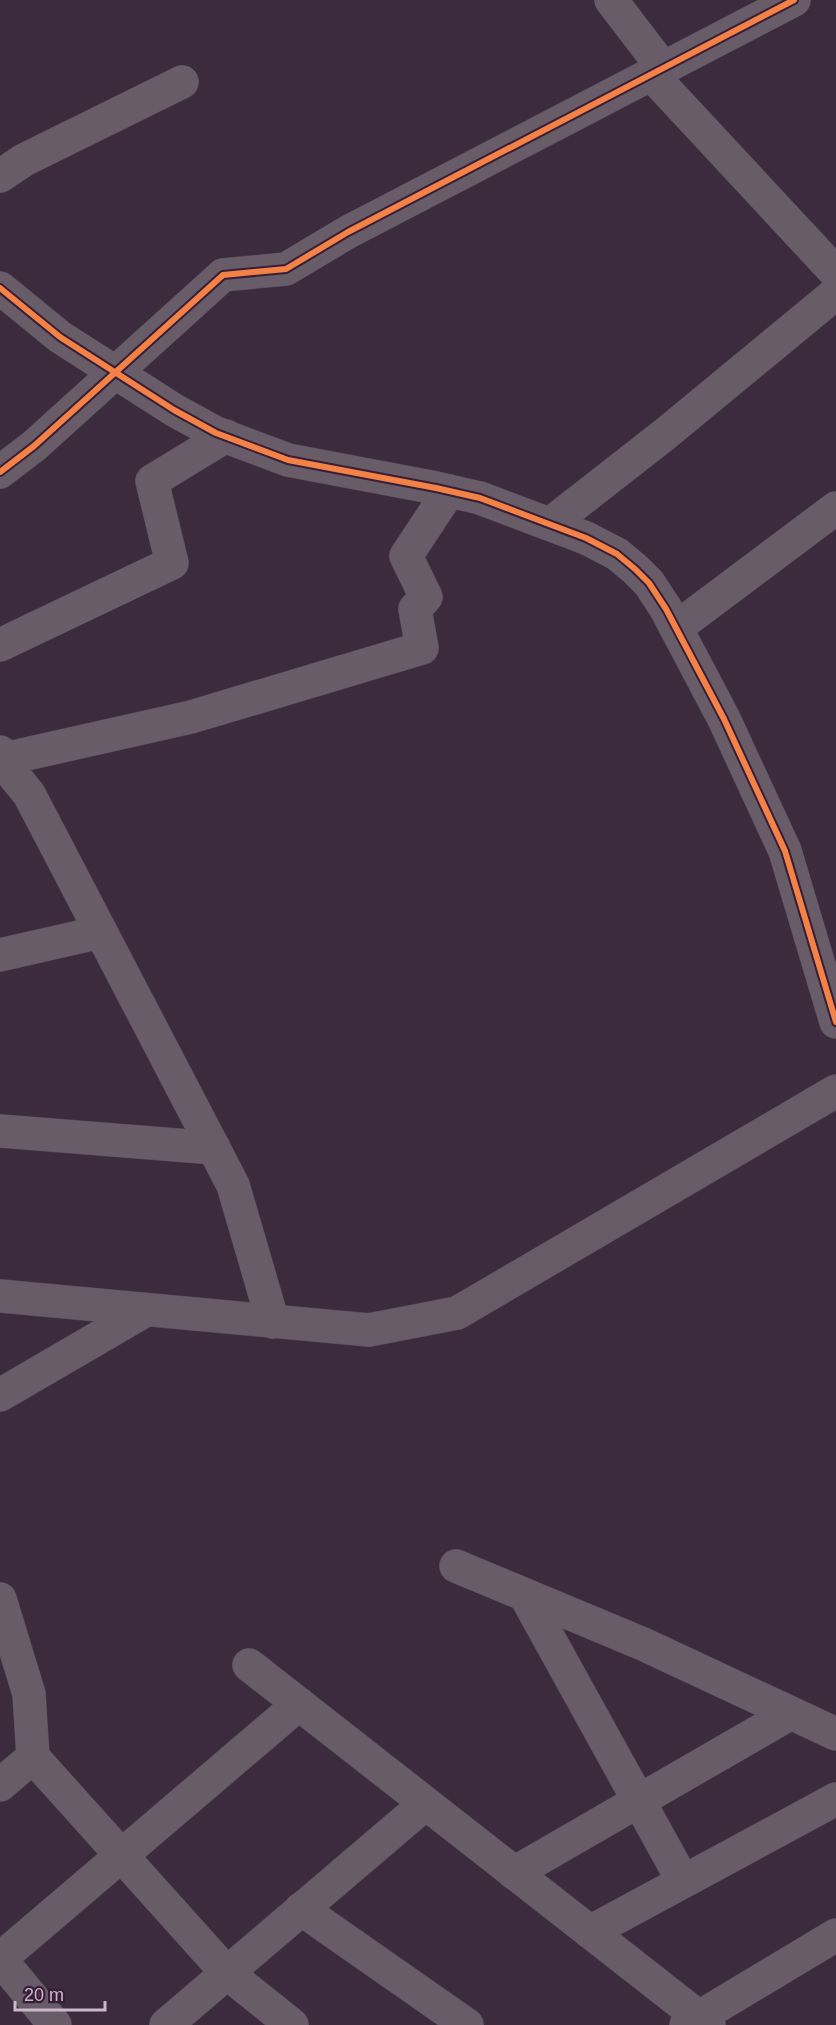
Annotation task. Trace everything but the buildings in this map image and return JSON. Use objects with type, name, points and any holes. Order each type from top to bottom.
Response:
[{"type":"main road","points":[[0,1296],[369,1330],[457,1313],[836,1091]]},
{"type":"street","points":[[550,524],[674,427],[834,272],[657,71],[612,0]]},
{"type":"street","points":[[0,472],[34,446],[116,374],[223,275],[286,269],[359,227],[794,0]]},
{"type":"street","points":[[0,176],[24,160],[182,82]]},
{"type":"street","points":[[0,288],[60,337],[116,374],[174,410],[226,436],[288,460],[480,498],[586,538],[616,554],[635,569],[649,583],[666,609],[724,719],[785,851],[836,1022]]},
{"type":"street","points":[[0,645],[172,563],[153,481],[226,436]]},
{"type":"street","points":[[273,1322],[233,1185],[29,794],[0,757],[191,717],[422,648],[415,609],[426,597],[406,556],[449,491]]},
{"type":"street","points":[[676,628],[836,508]]},
{"type":"street","points":[[0,956],[101,932]]},
{"type":"street","points":[[0,1131],[214,1149]]},
{"type":"street","points":[[0,1395],[146,1310]]},
{"type":"street","points":[[456,1566],[642,1644],[791,1713],[831,1724]]},
{"type":"street","points":[[525,1595],[683,1881]]},
{"type":"street","points":[[0,1599],[29,1694],[33,1757],[227,1973],[292,2025]]},
{"type":"street","points":[[249,1665],[590,1932],[698,2022],[836,1935]]},
{"type":"street","points":[[55,2025],[0,1959],[299,1704]]},
{"type":"street","points":[[514,1874],[791,1713]]},
{"type":"street","points":[[0,1785],[33,1757]]},
{"type":"street","points":[[590,1932],[836,1799]]},
{"type":"street","points":[[166,2025],[425,1804]]},
{"type":"street","points":[[301,1909],[467,2025]]},
{"type":"cycle path","points":[[0,472],[34,446],[223,275],[286,269],[348,232],[794,0]]},
{"type":"cycle path","points":[[0,288],[60,337],[174,410],[216,433],[288,460],[480,498],[586,538],[617,554],[635,569],[649,583],[666,609],[724,719],[785,851],[836,1022]]}]
